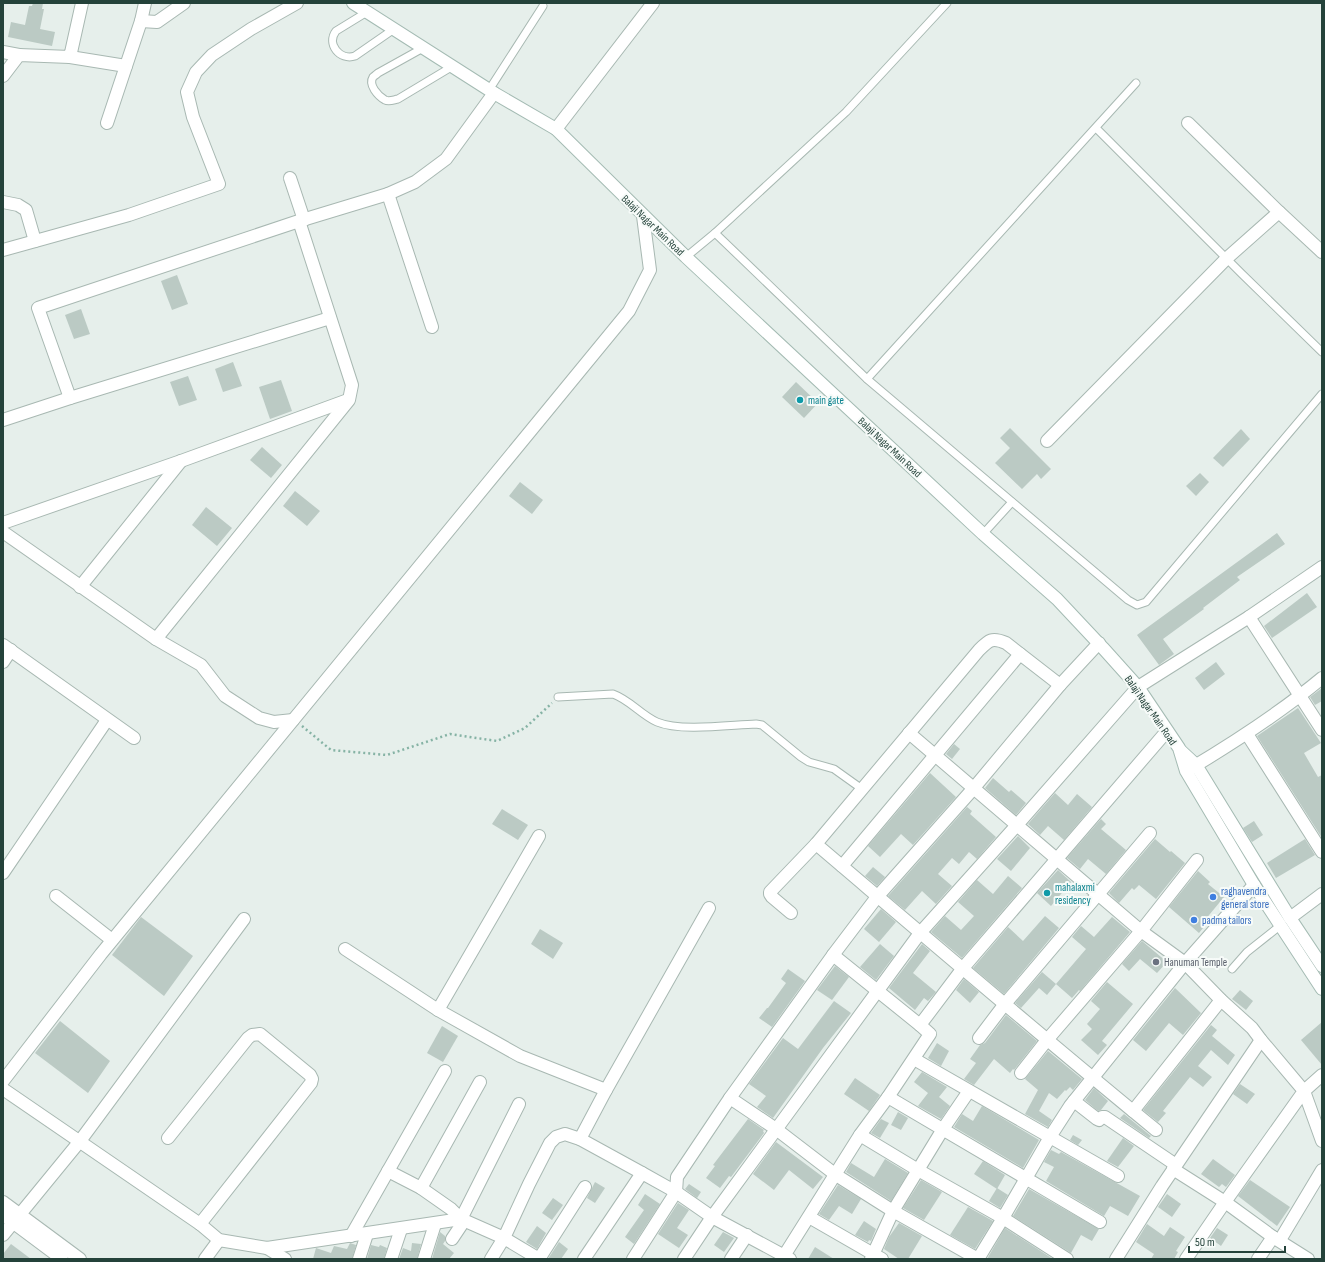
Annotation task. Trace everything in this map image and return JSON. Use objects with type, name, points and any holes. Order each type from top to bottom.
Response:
[{"type":"street","points":[[70,57],[82,3]]},
{"type":"street","points":[[107,123],[141,21],[145,3]]},
{"type":"street","points":[[141,21],[157,22],[184,3]]},
{"type":"street","name":"Balaji Nagar Main Road","points":[[353,3],[492,92],[556,129],[686,257],[983,534],[1057,599],[1138,687],[1191,768]]},
{"type":"street","points":[[556,129],[653,3]]},
{"type":"street","points":[[3,250],[129,215],[219,184],[193,117],[186,92],[196,72],[212,55],[287,5]]},
{"type":"street","points":[[3,52],[19,55],[70,57],[126,66]]},
{"type":"street","points":[[3,76],[19,55]]},
{"type":"street","points":[[70,398],[38,308],[302,220],[388,194],[415,182],[446,159],[492,92]]},
{"type":"street","points":[[1188,123],[1322,252]]},
{"type":"street","points":[[156,639],[349,400],[352,386],[330,318],[290,178]]},
{"type":"street","points":[[388,194],[432,327]]},
{"type":"street","points":[[3,202],[18,205],[26,210],[35,241]]},
{"type":"street","points":[[1047,441],[1226,259],[1279,212]]},
{"type":"street","points":[[3,1080],[112,940],[629,311],[650,270],[643,216]]},
{"type":"street","points":[[3,420],[330,318]]},
{"type":"street","points":[[3,523],[181,461],[349,400]]},
{"type":"street","points":[[80,587],[181,461]]},
{"type":"street","points":[[3,532],[156,639],[201,665],[225,696],[259,718],[274,722],[293,720]]},
{"type":"street","points":[[684,1259],[712,1217],[920,933],[1138,687],[1249,617],[1322,567]]},
{"type":"street","points":[[1249,617],[1322,730]]},
{"type":"street","points":[[791,913],[772,897],[770,892],[816,844],[978,650],[988,641],[997,639],[1006,643],[1060,685]]},
{"type":"street","points":[[633,1259],[676,1192],[677,1177],[730,1098],[833,955],[877,897],[973,789],[1060,685],[1099,643]]},
{"type":"street","points":[[3,662],[7,648],[134,738]]},
{"type":"street","points":[[842,866],[1020,654]]},
{"type":"street","points":[[1191,768],[1247,734],[1301,696],[1322,678]]},
{"type":"street","points":[[3,873],[108,720]]},
{"type":"street","points":[[920,1025],[963,968],[1167,731]]},
{"type":"street","points":[[909,733],[1141,931],[1185,963],[1221,1000],[1252,1028],[1304,1091],[1322,1141]]},
{"type":"street","points":[[1247,734],[1322,852]]},
{"type":"street","points":[[1191,768],[1254,885],[1322,966]]},
{"type":"street","points":[[1191,768],[1286,922],[1322,989]]},
{"type":"street","points":[[979,1038],[1004,1005],[1150,833]]},
{"type":"street","points":[[438,1010],[539,836]]},
{"type":"street","points":[[816,844],[963,968],[1004,1005],[1156,1130]]},
{"type":"street","points":[[1021,1073],[1047,1040],[1141,931],[1197,860]]},
{"type":"street","points":[[730,1098],[776,1129],[836,1175],[893,1211],[978,1259],[1050,1137],[1074,1101],[1185,963],[1254,885]]},
{"type":"street","points":[[1286,922],[1322,894]]},
{"type":"street","points":[[56,896],[112,940]]},
{"type":"street","points":[[580,1139],[709,908]]},
{"type":"street","points":[[3,1236],[80,1141],[244,919]]},
{"type":"street","points":[[345,949],[438,1010],[520,1056],[606,1090]]},
{"type":"street","points":[[491,1259],[504,1238],[529,1184],[550,1144],[556,1137],[565,1134],[580,1139],[676,1192],[712,1217],[747,1235],[786,1258],[809,1217],[860,1136],[930,1034],[833,955]]},
{"type":"street","points":[[1133,1111],[1221,1000]]},
{"type":"street","points":[[168,1138],[248,1038],[252,1035],[260,1034],[310,1075],[312,1079],[311,1083],[200,1224]]},
{"type":"street","points":[[1116,1259],[1175,1167],[1261,1040]]},
{"type":"street","points":[[914,1058],[1118,1176]]},
{"type":"street","points":[[351,1236],[445,1071]]},
{"type":"street","points":[[1186,1259],[1304,1091],[1322,1075]]},
{"type":"street","points":[[421,1188],[480,1082]]},
{"type":"street","points":[[3,1089],[200,1224],[219,1240],[267,1248],[462,1220]]},
{"type":"street","points":[[809,1217],[876,1257],[893,1211],[943,1129],[969,1091]]},
{"type":"street","points":[[888,1096],[1100,1222]]},
{"type":"street","points":[[1074,1101],[1097,1119],[1099,1120],[1102,1117],[1105,1117],[1276,1239],[1308,1259]]},
{"type":"street","points":[[452,1239],[519,1104]]},
{"type":"street","points":[[860,1136],[1003,1218],[1067,1259]]},
{"type":"street","points":[[1258,1259],[1276,1239],[1322,1170]]},
{"type":"street","points":[[388,1171],[421,1188],[451,1209],[462,1220],[504,1238],[539,1259],[585,1187]]},
{"type":"street","points":[[584,1259],[642,1173]]},
{"type":"street","points":[[3,1202],[17,1218],[62,1259]]},
{"type":"street","points":[[3,1215],[17,1218],[80,1259]]},
{"type":"street","points":[[424,1259],[435,1224]]},
{"type":"street","points":[[391,1259],[400,1229]]},
{"type":"street","points":[[360,1259],[367,1234]]},
{"type":"street","points":[[731,1259],[747,1235]]},
{"type":"street","points":[[205,1259],[219,1240]]},
{"type":"street","points":[[267,1248],[285,1259]]},
{"type":"lane","points":[[686,257],[715,233],[846,112],[947,3]]},
{"type":"lane","points":[[492,92],[543,6]]},
{"type":"lane","points":[[367,12],[332,35],[332,41],[336,50],[343,56],[350,58],[355,56],[394,29]]},
{"type":"lane","points":[[423,48],[373,77],[372,83],[376,92],[385,100],[392,101],[398,99],[452,66]]},
{"type":"lane","points":[[867,379],[1136,83]]},
{"type":"lane","points":[[1096,128],[1226,259],[1322,352]]},
{"type":"lane","points":[[715,233],[867,379],[1128,600],[1137,605],[1146,602],[1322,394]]},
{"type":"lane","points":[[983,534],[1012,502]]},
{"type":"lane","points":[[558,697],[613,694],[620,696],[656,722],[667,726],[682,728],[756,724],[762,725],[801,757],[809,762],[834,770],[862,789]]},
{"type":"lane","points":[[1232,969],[1246,952],[1286,922]]},
{"type":"path","points":[[293,720],[331,750],[387,755],[450,734],[497,741],[525,728],[558,697]]},
{"type":"building","points":[[33,3],[43,3],[42,9],[44,9],[40,29],[55,32],[52,46],[8,37],[11,22],[25,25],[29,6],[32,6]]},
{"type":"building","points":[[177,275],[188,304],[172,310],[161,281]]},
{"type":"building","points":[[81,309],[90,334],[74,339],[65,315]]},
{"type":"building","points":[[233,362],[242,386],[223,392],[215,369]]},
{"type":"building","points":[[188,376],[197,400],[179,406],[170,382]]},
{"type":"building","points":[[281,380],[292,411],[270,419],[259,387]]},
{"type":"building","name":"main gate","points":[[796,382],[818,403],[804,418],[782,397]]},
{"type":"building","points":[[1010,428],[1051,469],[1041,479],[1037,474],[1022,489],[995,463],[1010,448],[1000,438]]},
{"type":"building","points":[[1241,429],[1250,439],[1223,467],[1213,458]]},
{"type":"building","points":[[262,447],[282,465],[271,478],[250,460]]},
{"type":"building","points":[[1200,473],[1209,482],[1196,496],[1186,486]]},
{"type":"building","points":[[520,482],[543,500],[532,514],[509,496]]},
{"type":"building","points":[[295,491],[320,511],[307,526],[283,506]]},
{"type":"building","points":[[206,507],[232,528],[217,546],[192,525]]},
{"type":"building","points":[[1277,533],[1285,544],[1237,577],[1240,580],[1163,639],[1174,654],[1159,665],[1137,635]]},
{"type":"building","points":[[1307,593],[1317,607],[1272,638],[1264,626]]},
{"type":"building","points":[[1216,662],[1225,674],[1204,690],[1195,678]]},
{"type":"building","points":[[1322,688],[1322,701],[1315,705],[1310,697]]},
{"type":"building","points":[[1298,708],[1321,743],[1304,753],[1318,777],[1322,775],[1322,838],[1257,736]]},
{"type":"building","points":[[954,744],[960,749],[952,759],[946,754]]},
{"type":"building","points":[[930,773],[956,797],[913,845],[901,834],[880,857],[868,846]]},
{"type":"building","points":[[993,778],[1009,792],[1011,790],[1026,803],[1016,815],[985,788]]},
{"type":"building","points":[[1055,793],[1068,805],[1077,794],[1092,807],[1064,840],[1048,826],[1040,835],[1028,824]]},
{"type":"building","points":[[967,807],[972,811],[970,814],[996,837],[977,859],[969,852],[959,864],[952,858],[938,874],[952,886],[936,904],[922,891],[905,910],[888,896]]},
{"type":"building","points":[[502,809],[528,825],[518,840],[492,824]]},
{"type":"building","points":[[1101,819],[1106,824],[1101,829],[1126,850],[1106,874],[1088,859],[1080,869],[1067,858]]},
{"type":"building","points":[[1254,821],[1263,835],[1252,842],[1243,828]]},
{"type":"building","points":[[1018,836],[1030,848],[1011,871],[997,859]]},
{"type":"building","points":[[1155,839],[1185,863],[1156,899],[1139,885],[1134,890],[1132,888],[1119,903],[1109,893]]},
{"type":"building","points":[[1305,839],[1315,855],[1276,878],[1267,863]]},
{"type":"building","points":[[873,867],[885,877],[877,886],[865,876]]},
{"type":"building","points":[[1058,870],[1071,882],[1051,906],[1037,893]]},
{"type":"building","points":[[1198,871],[1210,882],[1208,884],[1224,897],[1205,920],[1207,923],[1199,933],[1169,907]]},
{"type":"building","points":[[1008,876],[1022,888],[962,958],[931,932],[945,916],[961,930],[974,916],[958,902],[977,880],[993,894]]},
{"type":"building","points":[[881,909],[896,922],[879,942],[864,929]]},
{"type":"building","points":[[1045,916],[1059,928],[1004,994],[973,968],[1008,927],[1023,941]]},
{"type":"building","points":[[141,917],[193,956],[164,996],[112,955]]},
{"type":"building","points":[[1112,917],[1130,932],[1080,991],[1079,990],[1072,998],[1056,984],[1086,949],[1072,937],[1081,926],[1094,937]]},
{"type":"building","points":[[540,929],[563,943],[553,959],[531,944]]},
{"type":"building","points":[[1142,941],[1167,962],[1157,973],[1140,959],[1129,971],[1122,964]]},
{"type":"building","points":[[880,944],[894,956],[876,980],[860,967]]},
{"type":"building","points":[[922,944],[930,951],[913,973],[936,992],[928,1001],[924,998],[915,1010],[889,988]]},
{"type":"building","points":[[835,966],[849,977],[832,1000],[817,990]]},
{"type":"building","points":[[788,969],[805,981],[772,1027],[759,1018],[786,983],[781,979]]},
{"type":"building","points":[[1042,972],[1056,984],[1047,995],[1039,988],[1021,1008],[1015,1003]]},
{"type":"building","points":[[964,979],[979,992],[970,1003],[956,990]]},
{"type":"building","points":[[1107,982],[1133,1004],[1102,1041],[1107,1045],[1098,1055],[1081,1040],[1092,1029],[1087,1024],[1100,1009],[1091,1001]]},
{"type":"building","points":[[1175,988],[1201,1013],[1183,1035],[1169,1023],[1146,1051],[1133,1040]]},
{"type":"building","points":[[1240,990],[1253,1001],[1246,1010],[1232,999]]},
{"type":"building","points":[[834,1001],[851,1013],[823,1048],[773,1118],[757,1107],[766,1096],[749,1084],[783,1038],[798,1049]]},
{"type":"building","points":[[1006,1015],[1037,1041],[1010,1073],[994,1059],[974,1085],[964,1079],[976,1063],[970,1059],[980,1045],[985,1043]]},
{"type":"building","points":[[60,1021],[110,1061],[88,1093],[35,1053]]},
{"type":"building","points":[[1322,1022],[1322,1065],[1301,1040]]},
{"type":"building","points":[[1211,1025],[1217,1030],[1212,1036],[1235,1055],[1228,1065],[1211,1050],[1198,1066],[1212,1077],[1203,1087],[1190,1077],[1163,1111],[1166,1113],[1158,1122],[1143,1110]]},
{"type":"building","points":[[442,1026],[458,1036],[443,1062],[427,1053]]},
{"type":"building","points":[[937,1043],[949,1051],[941,1066],[928,1058]]},
{"type":"building","points":[[1048,1051],[1082,1079],[1073,1090],[1070,1087],[1057,1099],[1049,1093],[1039,1111],[1052,1120],[1048,1127],[1025,1114],[1038,1090],[1025,1079]]},
{"type":"building","points":[[922,1072],[947,1087],[939,1097],[950,1106],[941,1119],[918,1106],[928,1093],[914,1082]]},
{"type":"building","points":[[855,1078],[880,1095],[869,1111],[844,1094]]},
{"type":"building","points":[[1240,1084],[1255,1094],[1247,1104],[1233,1094]]},
{"type":"building","points":[[1094,1088],[1108,1101],[1101,1110],[1098,1111],[1085,1100]]},
{"type":"building","points":[[982,1106],[1039,1140],[1023,1168],[954,1127],[962,1114],[973,1121]]},
{"type":"building","points":[[898,1112],[908,1118],[901,1130],[891,1125]]},
{"type":"building","points":[[1124,1114],[1151,1136],[1149,1138],[1120,1118]]},
{"type":"building","points":[[748,1119],[764,1130],[764,1133],[731,1177],[729,1176],[720,1188],[706,1178],[715,1166],[713,1165]]},
{"type":"building","points":[[881,1119],[889,1123],[880,1138],[871,1133]]},
{"type":"building","points":[[1073,1135],[1082,1140],[1078,1145],[1070,1140]]},
{"type":"building","points":[[1123,1138],[1134,1146],[1118,1167],[1107,1161]]},
{"type":"building","points":[[776,1142],[823,1177],[813,1189],[789,1170],[774,1190],[753,1174]]},
{"type":"building","points":[[1051,1150],[1059,1154],[1061,1152],[1140,1196],[1128,1216],[1110,1206],[1104,1216],[1046,1181],[1054,1167],[1044,1162]]},
{"type":"building","points":[[885,1159],[908,1173],[891,1201],[846,1172],[851,1163],[874,1177]]},
{"type":"building","points":[[1213,1159],[1235,1175],[1226,1187],[1222,1184],[1219,1187],[1201,1174]]},
{"type":"building","points":[[983,1161],[1005,1175],[997,1189],[974,1174]]},
{"type":"building","points":[[921,1180],[942,1192],[924,1220],[903,1208]]},
{"type":"building","points":[[1250,1180],[1290,1207],[1277,1226],[1238,1196]]},
{"type":"building","points":[[595,1182],[605,1188],[595,1203],[587,1198]]},
{"type":"building","points":[[689,1184],[701,1192],[697,1198],[685,1189]]},
{"type":"building","points":[[838,1185],[861,1199],[852,1214],[839,1206],[829,1220],[819,1214]]},
{"type":"building","points":[[997,1188],[1008,1195],[1000,1208],[989,1201]]},
{"type":"building","points":[[1029,1189],[1099,1229],[1092,1241],[1081,1235],[1071,1253],[1013,1216]]},
{"type":"building","points":[[645,1194],[660,1204],[634,1244],[625,1237],[644,1210],[638,1205]]},
{"type":"building","points":[[1167,1194],[1181,1204],[1172,1217],[1158,1207]]},
{"type":"building","points":[[553,1198],[563,1205],[552,1220],[542,1213]]},
{"type":"building","points":[[678,1203],[689,1210],[677,1228],[688,1235],[679,1248],[658,1234]]},
{"type":"building","points":[[968,1207],[993,1221],[975,1249],[950,1235]]},
{"type":"building","points":[[864,1221],[876,1229],[871,1241],[869,1240],[868,1242],[855,1235]]},
{"type":"building","points":[[899,1223],[922,1236],[908,1259],[899,1259],[884,1249],[889,1237]]},
{"type":"building","points":[[1147,1224],[1164,1236],[1170,1227],[1185,1237],[1176,1251],[1178,1252],[1174,1259],[1151,1259],[1154,1254],[1136,1242]]},
{"type":"building","points":[[537,1226],[546,1233],[537,1249],[526,1242]]},
{"type":"building","points":[[1005,1228],[1053,1259],[987,1259]]},
{"type":"building","points":[[1217,1228],[1228,1235],[1221,1246],[1210,1238]]},
{"type":"building","points":[[440,1232],[445,1236],[445,1241],[443,1244],[454,1253],[449,1259],[432,1259]]},
{"type":"building","points":[[723,1232],[734,1238],[724,1252],[714,1245]]},
{"type":"building","points":[[559,1242],[568,1249],[561,1259],[548,1259]]},
{"type":"building","points":[[350,1243],[356,1245],[352,1259],[313,1259],[316,1248],[331,1253],[334,1246],[347,1249]]},
{"type":"building","points":[[412,1243],[421,1244],[417,1259],[399,1259],[403,1248],[411,1251]]},
{"type":"building","points":[[11,1244],[31,1259],[3,1259],[3,1254]]},
{"type":"building","points":[[371,1245],[379,1247],[380,1245],[387,1248],[384,1259],[367,1259]]},
{"type":"building","points":[[815,1247],[834,1259],[808,1259]]},
{"type":"place","name":"main gate","points":[[800,400]]},
{"type":"place","name":"mahalaxmi residency","points":[[1047,893]]},
{"type":"place","name":"raghavendra general store","points":[[1213,897]]},
{"type":"place","name":"padma tailors","points":[[1194,920]]},
{"type":"place","name":"Hanuman Temple","points":[[1156,962]]}]
